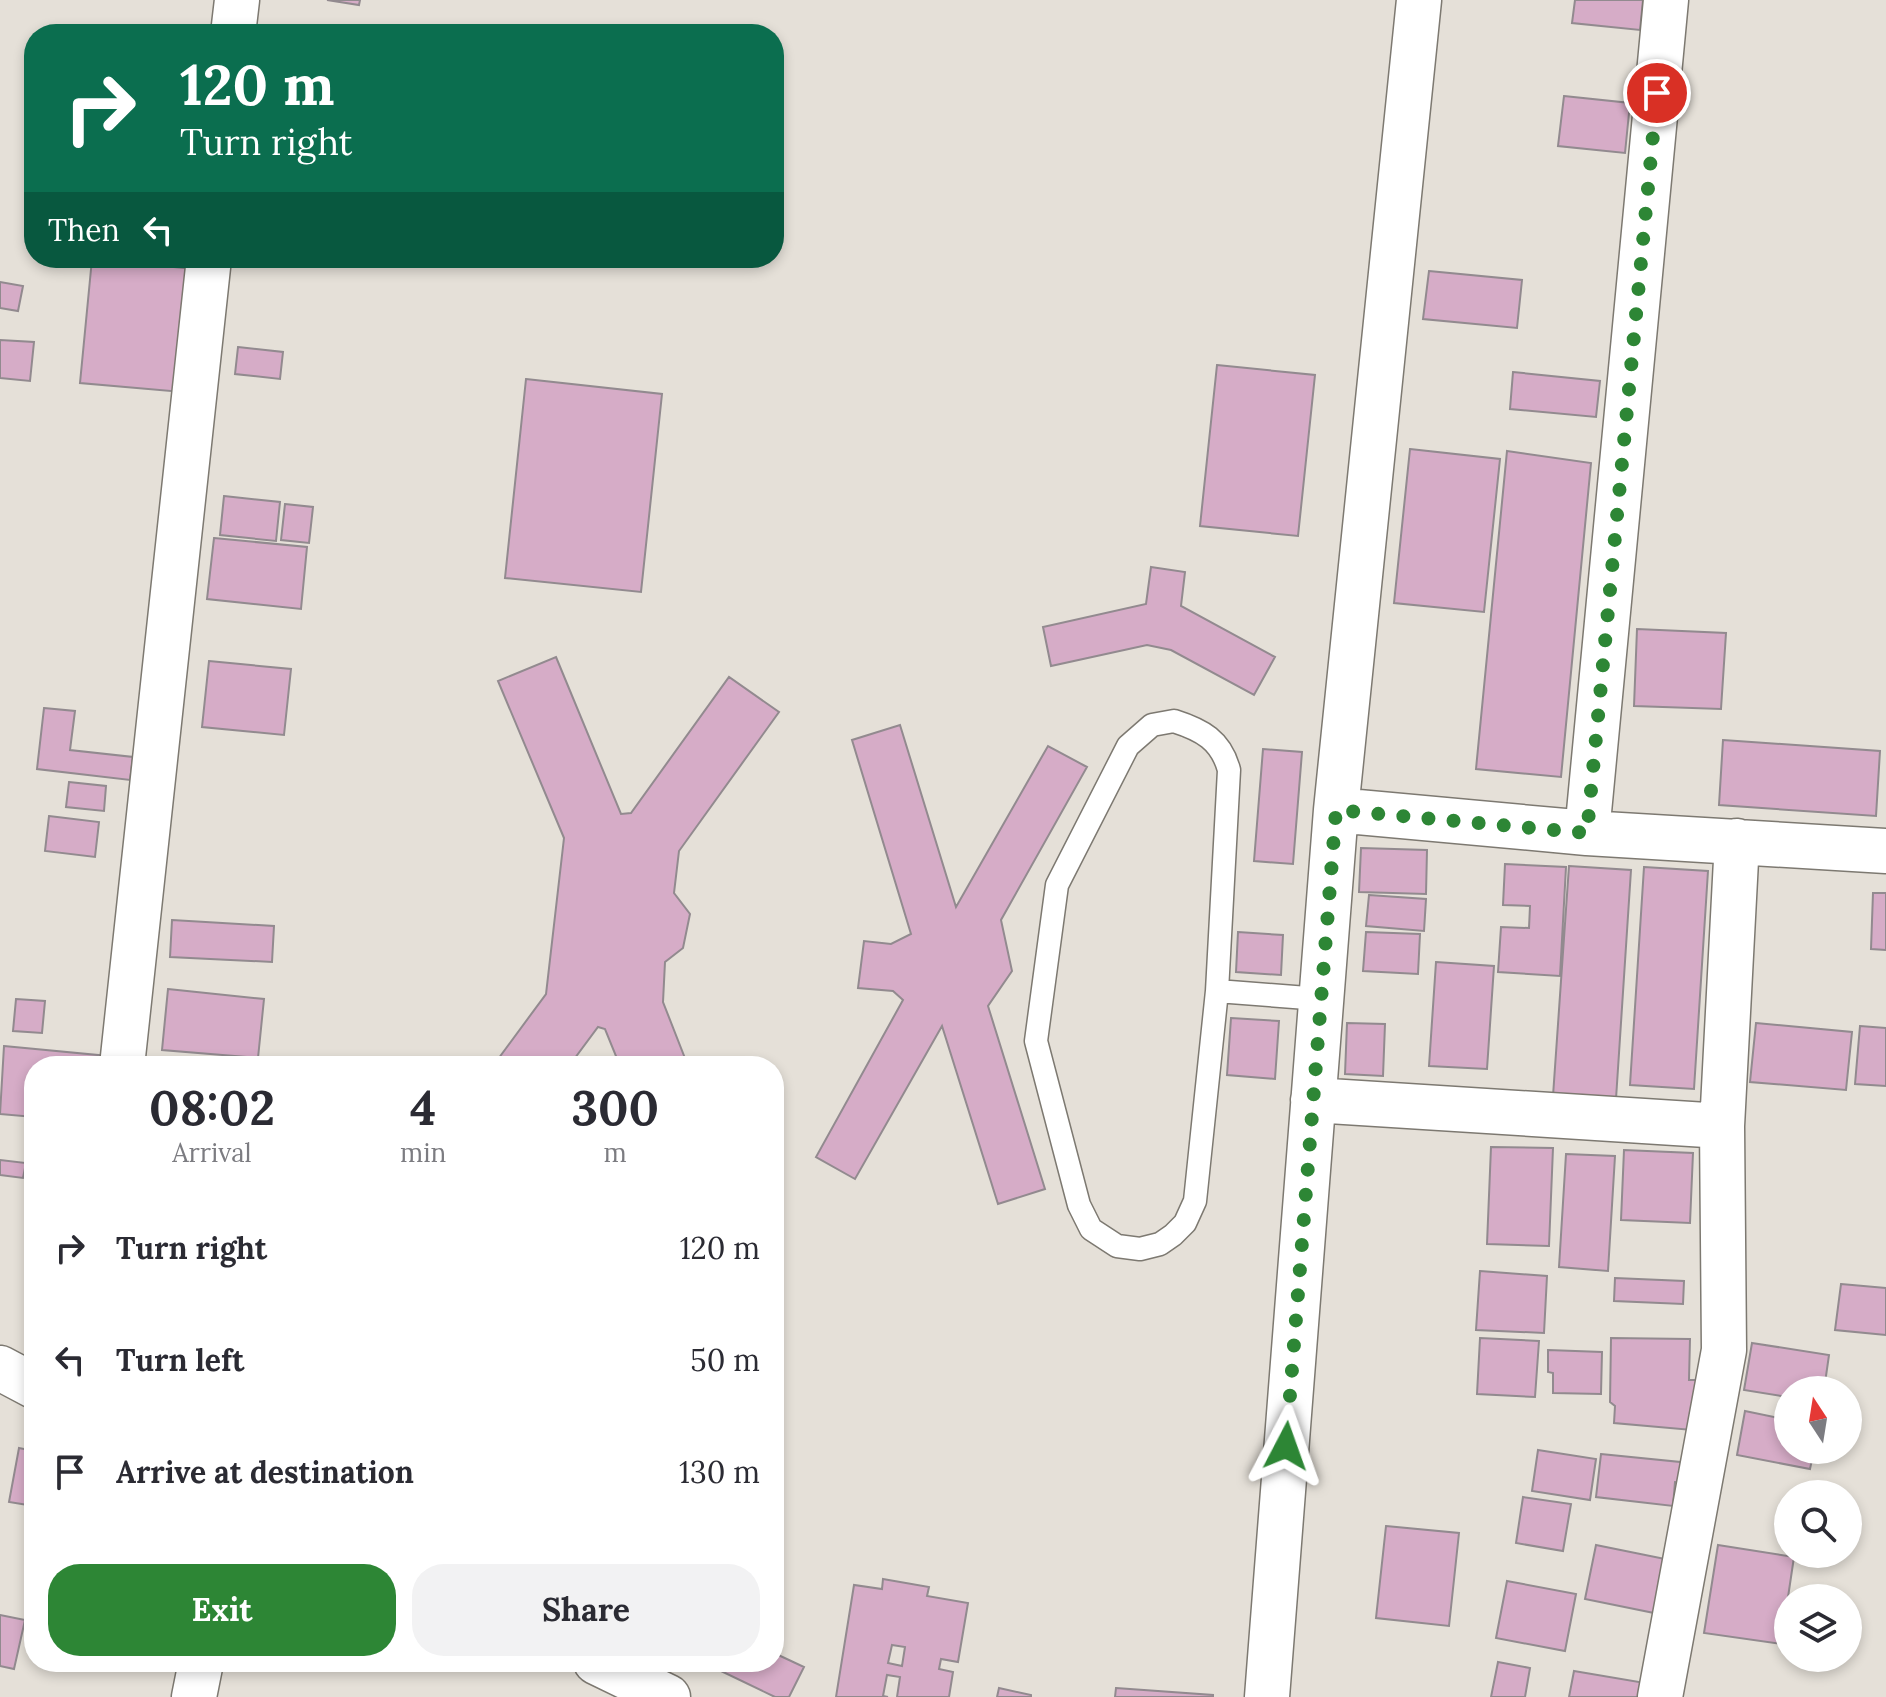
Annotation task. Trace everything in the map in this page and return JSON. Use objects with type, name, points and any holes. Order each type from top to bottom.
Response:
[{"type":"street","points":[[234,24],[237,0]]},
{"type":"street","points":[[1267,1697],[1336,810],[1419,0]]},
{"type":"street","points":[[1587,833],[1666,0]]},
{"type":"street","points":[[123,1056],[208,268]]},
{"type":"street","points":[[1336,810],[1587,833],[1886,851]]},
{"type":"street","points":[[1660,1697],[1724,1350],[1722,1126],[1737,841]]},
{"type":"street","points":[[1313,1100],[1722,1126]]},
{"type":"street","points":[[0,1368],[24,1381]]},
{"type":"street","points":[[194,1697],[199,1672]]},
{"type":"street","points":[[617,1672],[668,1697]]},
{"type":"lane","points":[[1174,721],[1196,728],[1211,737],[1222,751],[1229,770],[1217,991],[1195,1201],[1185,1223],[1160,1244],[1140,1249],[1117,1246],[1091,1229],[1079,1205],[1036,1041],[1057,885],[1128,746],[1152,725],[1174,721]]},
{"type":"lane","points":[[1217,991],[1320,999]]},
{"type":"building","points":[[327,0],[360,0],[359,5]]},
{"type":"building","points":[[1575,0],[1643,0],[1640,30],[1572,23]]},
{"type":"building","points":[[1564,96],[1630,103],[1625,153],[1558,146]]},
{"type":"building","points":[[91,268],[194,269],[182,392],[80,383]]},
{"type":"building","points":[[1429,271],[1522,280],[1517,328],[1423,319]]},
{"type":"building","points":[[0,282],[23,286],[18,311],[0,308]]},
{"type":"building","points":[[0,340],[34,342],[30,381],[0,378]]},
{"type":"building","points":[[238,347],[283,352],[280,379],[235,374]]},
{"type":"building","points":[[1217,365],[1315,375],[1298,536],[1200,526]]},
{"type":"building","points":[[1513,372],[1600,381],[1596,417],[1510,409]]},
{"type":"building","points":[[526,379],[662,394],[641,592],[505,578]]},
{"type":"building","points":[[1410,449],[1500,459],[1484,612],[1394,603]]},
{"type":"building","points":[[1507,451],[1591,463],[1561,777],[1476,769]]},
{"type":"building","points":[[224,496],[280,502],[276,541],[220,535]]},
{"type":"building","points":[[285,504],[313,507],[309,543],[281,540]]},
{"type":"building","points":[[214,538],[307,547],[301,609],[207,599]]},
{"type":"building","points":[[1151,567],[1185,572],[1181,606],[1275,657],[1254,695],[1171,650],[1147,645],[1051,666],[1043,627],[1146,604]]},
{"type":"building","points":[[1637,629],[1726,633],[1721,709],[1634,706]]},
{"type":"building","points":[[556,657],[621,814],[631,813],[729,677],[779,712],[679,851],[674,893],[690,914],[683,948],[665,962],[663,1002],[684,1056],[616,1056],[605,1029],[598,1027],[576,1056],[500,1056],[546,994],[564,838],[498,681]]},
{"type":"building","points":[[209,661],[291,669],[284,735],[202,727]]},
{"type":"building","points":[[44,708],[75,711],[70,750],[133,757],[130,780],[37,769]]},
{"type":"building","points":[[900,725],[956,907],[1048,746],[1087,767],[1001,920],[1012,971],[988,1006],[1045,1189],[998,1204],[942,1026],[855,1179],[816,1157],[903,1000],[893,991],[858,988],[864,941],[891,944],[911,934],[852,740]]},
{"type":"building","points":[[1723,740],[1880,751],[1876,816],[1719,805]]},
{"type":"building","points":[[1263,749],[1302,752],[1293,864],[1254,861]]},
{"type":"building","points":[[69,782],[106,786],[104,811],[66,807]]},
{"type":"building","points":[[49,816],[99,822],[95,857],[45,851]]},
{"type":"building","points":[[1361,848],[1427,850],[1426,894],[1359,892]]},
{"type":"building","points":[[1505,864],[1566,867],[1560,976],[1498,972],[1501,927],[1529,928],[1530,906],[1503,905]]},
{"type":"building","points":[[1569,866],[1631,870],[1616,1099],[1553,1096]]},
{"type":"building","points":[[1644,867],[1708,871],[1694,1089],[1630,1085]]},
{"type":"building","points":[[1873,893],[1886,893],[1886,950],[1871,949]]},
{"type":"building","points":[[1369,895],[1426,899],[1424,931],[1366,926]]},
{"type":"building","points":[[172,920],[274,926],[272,962],[170,957]]},
{"type":"building","points":[[1238,932],[1283,935],[1281,975],[1236,972]]},
{"type":"building","points":[[1366,932],[1420,934],[1418,974],[1363,971]]},
{"type":"building","points":[[1436,962],[1494,966],[1487,1069],[1429,1066]]},
{"type":"building","points":[[168,989],[264,999],[258,1056],[162,1050]]},
{"type":"building","points":[[16,999],[45,1001],[42,1033],[13,1031]]},
{"type":"building","points":[[1231,1018],[1279,1021],[1275,1079],[1227,1075]]},
{"type":"building","points":[[1347,1023],[1385,1024],[1383,1076],[1345,1074]]},
{"type":"building","points":[[1756,1023],[1852,1032],[1846,1090],[1750,1082]]},
{"type":"building","points":[[1860,1026],[1886,1028],[1886,1086],[1855,1084]]},
{"type":"building","points":[[4,1046],[108,1056],[24,1056],[24,1116],[0,1114]]},
{"type":"building","points":[[1491,1147],[1553,1148],[1549,1246],[1487,1244]]},
{"type":"building","points":[[1624,1150],[1693,1153],[1690,1223],[1621,1220]]},
{"type":"building","points":[[1566,1154],[1615,1156],[1608,1271],[1559,1267]]},
{"type":"building","points":[[0,1160],[24,1163],[23,1178],[0,1175]]},
{"type":"building","points":[[1480,1271],[1547,1276],[1544,1333],[1476,1330]]},
{"type":"building","points":[[1615,1278],[1684,1281],[1683,1304],[1614,1301]]},
{"type":"building","points":[[1841,1284],[1886,1288],[1886,1335],[1835,1330]]},
{"type":"building","points":[[1480,1338],[1539,1341],[1535,1397],[1477,1394]]},
{"type":"building","points":[[1611,1338],[1690,1339],[1689,1380],[1702,1380],[1692,1430],[1614,1423],[1615,1406],[1610,1402]]},
{"type":"building","points":[[1752,1343],[1829,1355],[1826,1376],[1774,1376],[1774,1395],[1744,1390]]},
{"type":"building","points":[[1548,1350],[1602,1352],[1601,1394],[1553,1393],[1553,1373],[1548,1372]]},
{"type":"building","points":[[1745,1411],[1774,1417],[1774,1462],[1737,1455]]},
{"type":"building","points":[[19,1448],[24,1449],[24,1504],[9,1502]]},
{"type":"building","points":[[1538,1450],[1596,1459],[1590,1500],[1532,1491]]},
{"type":"building","points":[[1601,1454],[1690,1463],[1687,1483],[1675,1482],[1673,1506],[1596,1497]]},
{"type":"building","points":[[1784,1464],[1811,1464],[1810,1469]]},
{"type":"building","points":[[1523,1497],[1571,1504],[1563,1551],[1516,1543]]},
{"type":"building","points":[[1386,1526],[1459,1533],[1449,1626],[1376,1618]]},
{"type":"building","points":[[1596,1545],[1670,1560],[1659,1614],[1585,1599]]},
{"type":"building","points":[[1718,1545],[1774,1554],[1774,1568],[1792,1568],[1790,1584],[1774,1584],[1774,1643],[1704,1633]]},
{"type":"building","points":[[883,1579],[929,1587],[927,1596],[968,1603],[958,1662],[941,1659],[939,1669],[953,1672],[949,1697],[897,1697],[900,1677],[887,1675],[883,1696],[888,1697],[836,1697],[854,1585],[882,1589]],"holes":[[[892,1645],[905,1647],[902,1666],[888,1663]]]},
{"type":"building","points":[[1507,1581],[1576,1594],[1565,1651],[1496,1638]]},
{"type":"building","points":[[0,1615],[24,1620],[14,1669],[0,1666]]},
{"type":"building","points":[[784,1658],[804,1667],[789,1697],[775,1697],[723,1672],[784,1672]]},
{"type":"building","points":[[1498,1662],[1530,1668],[1525,1697],[1491,1697]]},
{"type":"building","points":[[1574,1671],[1651,1684],[1649,1697],[1569,1697]]},
{"type":"building","points":[[999,1688],[1031,1695],[1031,1697],[997,1697]]},
{"type":"building","points":[[1116,1688],[1213,1695],[1213,1697],[1115,1697]]},
{"type":"route","points":[[1286,1446],[1336,810],[1587,833],[1657,93]]}]
